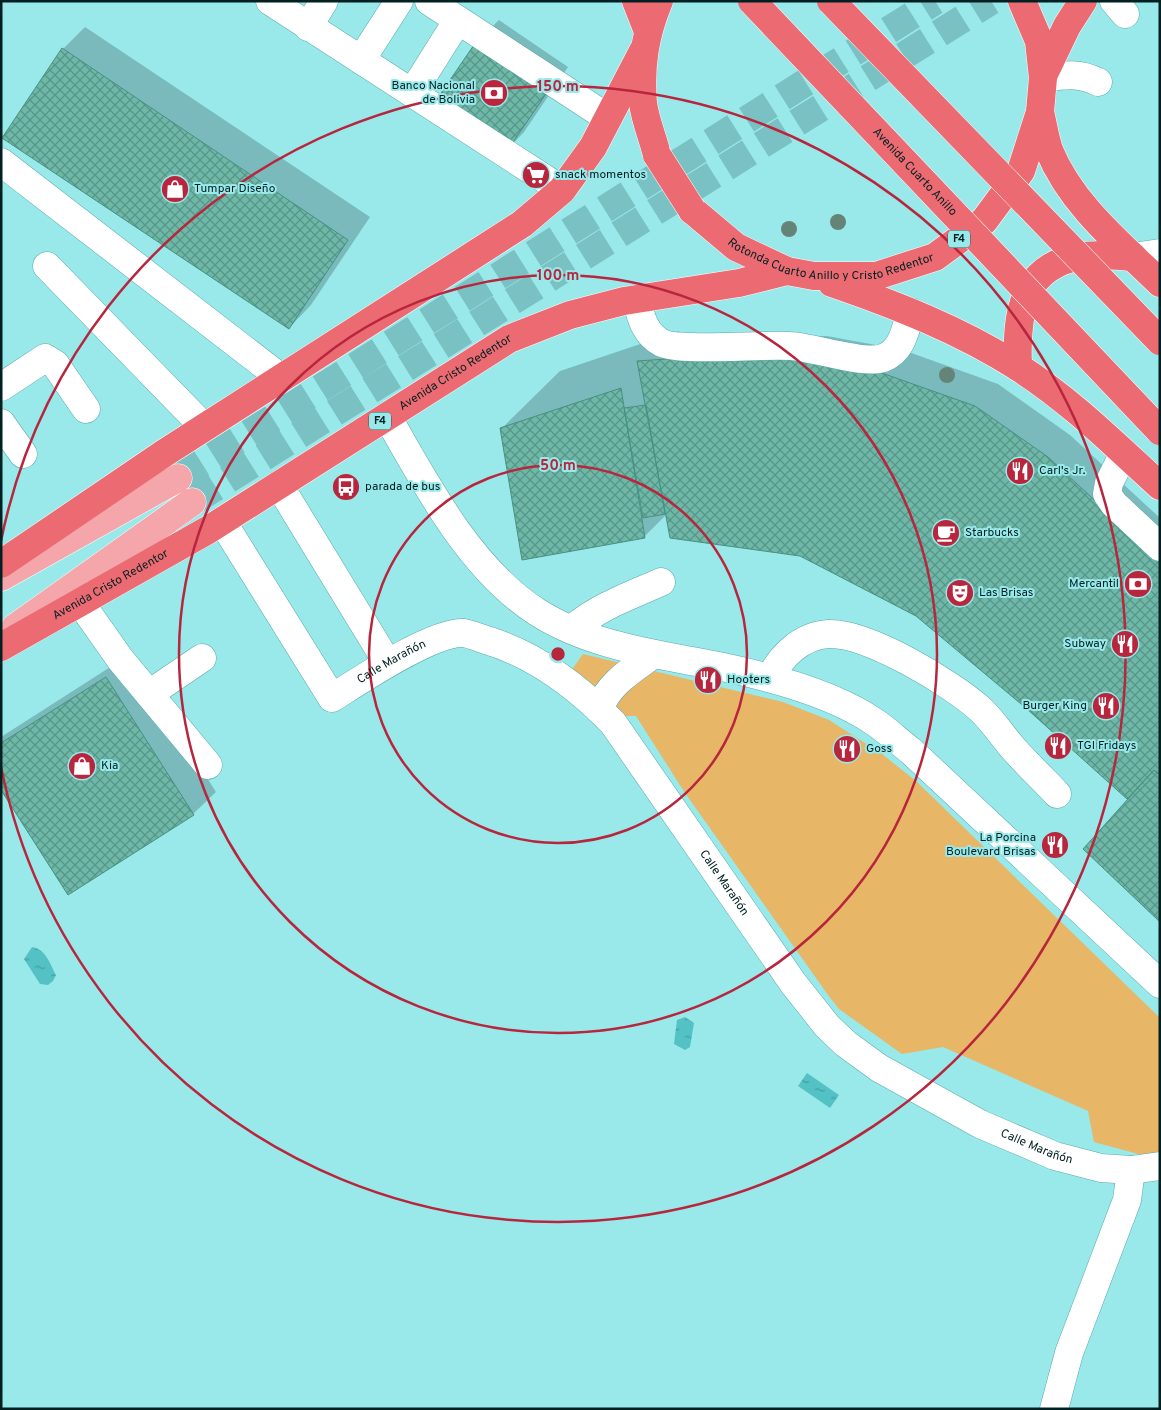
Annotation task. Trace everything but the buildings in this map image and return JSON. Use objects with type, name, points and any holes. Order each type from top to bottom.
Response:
[{"type":"highway","name":"F4","points":[[1,564],[204,428],[522,224],[562,190],[593,147],[645,40],[636,1]]},
{"type":"highway","name":"Rotonda Cuarto Anillo y Cristo Redentor","points":[[659,1],[645,40],[644,104],[657,155],[692,210],[736,247],[787,270],[814,276],[876,276],[935,257],[984,221],[1021,171],[1040,112],[1043,78],[1039,41],[1022,1]]},
{"type":"highway","name":"Avenida Cuarto Anillo","points":[[752,1],[1160,431]]},
{"type":"highway","points":[[831,1],[1160,341]]},
{"type":"highway","points":[[1043,78],[1067,26],[1082,1]]},
{"type":"highway","points":[[1040,112],[1049,149],[1071,191],[1160,283]]},
{"type":"highway","points":[[1018,367],[1018,319],[1025,298],[1036,279],[1056,264],[1083,256],[1133,257]]},
{"type":"highway","name":"Avenida Cristo Redentor","points":[[1,647],[222,521],[509,339],[570,315],[636,299],[739,282],[787,270]]},
{"type":"highway","points":[[814,276],[935,322],[1018,367],[1080,414],[1160,486]]},
{"type":"main road","points":[[1,577],[178,478]]},
{"type":"main road","name":"Avenida Cristo Redentor","points":[[1,637],[192,502]]},
{"type":"street","points":[[270,1],[562,190]]},
{"type":"street","points":[[308,27],[324,1]]},
{"type":"street","points":[[361,60],[399,1]]},
{"type":"street","points":[[429,1],[608,118]]},
{"type":"street","points":[[412,93],[458,20]]},
{"type":"street","points":[[1043,78],[1074,74],[1086,76],[1098,82]]},
{"type":"street","points":[[1,162],[282,378]]},
{"type":"street","points":[[1133,257],[1160,253]]},
{"type":"street","points":[[48,266],[204,428]]},
{"type":"street","points":[[636,299],[648,333],[668,345],[794,346],[869,359],[884,358],[901,345],[911,312]]},
{"type":"street","points":[[1,387],[45,358],[55,364],[86,409]]},
{"type":"street","points":[[387,416],[427,488],[460,535],[495,576],[517,598],[538,613],[572,629],[610,643],[770,678],[809,691],[875,722],[911,751],[1160,984]]},
{"type":"street","points":[[1,423],[22,454]]},
{"type":"street","points":[[1124,453],[1109,483],[1107,494],[1114,504],[1160,547]]},
{"type":"street","points":[[279,485],[387,662]]},
{"type":"street","name":"Calle Marañón","points":[[222,521],[332,698],[387,662],[444,637],[464,633],[503,645],[547,668],[599,709],[640,761],[793,983],[827,1026],[846,1044],[879,1068],[980,1124],[1055,1156],[1101,1168],[1131,1170],[1160,1166]]},
{"type":"street","points":[[572,629],[584,619],[615,602],[662,582]]},
{"type":"street","points":[[80,602],[120,659],[208,765]]},
{"type":"street","points":[[770,678],[779,660],[805,640],[827,634],[850,637],[894,655],[938,678],[980,709],[1057,794]]},
{"type":"street","points":[[599,709],[603,698],[613,684],[654,654]]},
{"type":"street","points":[[149,694],[202,658]]},
{"type":"street","points":[[1056,1407],[1069,1353],[1127,1200],[1131,1170]]},
{"type":"shaded area","points":[[583,654],[783,702],[829,720],[882,754],[916,781],[1160,1018],[1160,1156],[1138,1154],[1094,1142],[1088,1111],[943,1047],[902,1054],[839,1009],[685,793],[636,716],[625,716],[571,671]]},
{"type":"water","points":[[32,947],[37,948],[44,954],[56,975],[48,985],[40,984],[24,959]]},
{"type":"water","points":[[685,1017],[694,1023],[690,1047],[685,1050],[674,1044],[677,1020]]},
{"type":"water","points":[[807,1073],[839,1095],[830,1108],[798,1086]]},
{"type":"tunnel","points":[[178,478],[935,1]]},
{"type":"tunnel","points":[[192,502],[991,1]]},
{"type":"place","name":"Banco Nacional de Bolivia","points":[[494,93]]},
{"type":"place","name":"snack momentos","points":[[536,175]]},
{"type":"place","name":"Tumpar Diseño","points":[[175,189]]},
{"type":"place","name":"Carl's Jr.","points":[[1020,471]]},
{"type":"place","name":"parada de bus","points":[[346,487]]},
{"type":"place","name":"Starbucks","points":[[946,533]]},
{"type":"place","name":"Mercantil","points":[[1138,584]]},
{"type":"place","name":"Las Brisas","points":[[960,593]]},
{"type":"place","name":"Subway","points":[[1125,644]]},
{"type":"place","name":"Hooters","points":[[708,680]]},
{"type":"place","name":"Burger King","points":[[1106,706]]},
{"type":"place","name":"TGI Fridays","points":[[1058,746]]},
{"type":"place","name":"Goss","points":[[847,749]]},
{"type":"place","name":"Kia","points":[[82,766]]},
{"type":"place","name":"La Porcina Boulevard Brisas","points":[[1055,845]]}]
